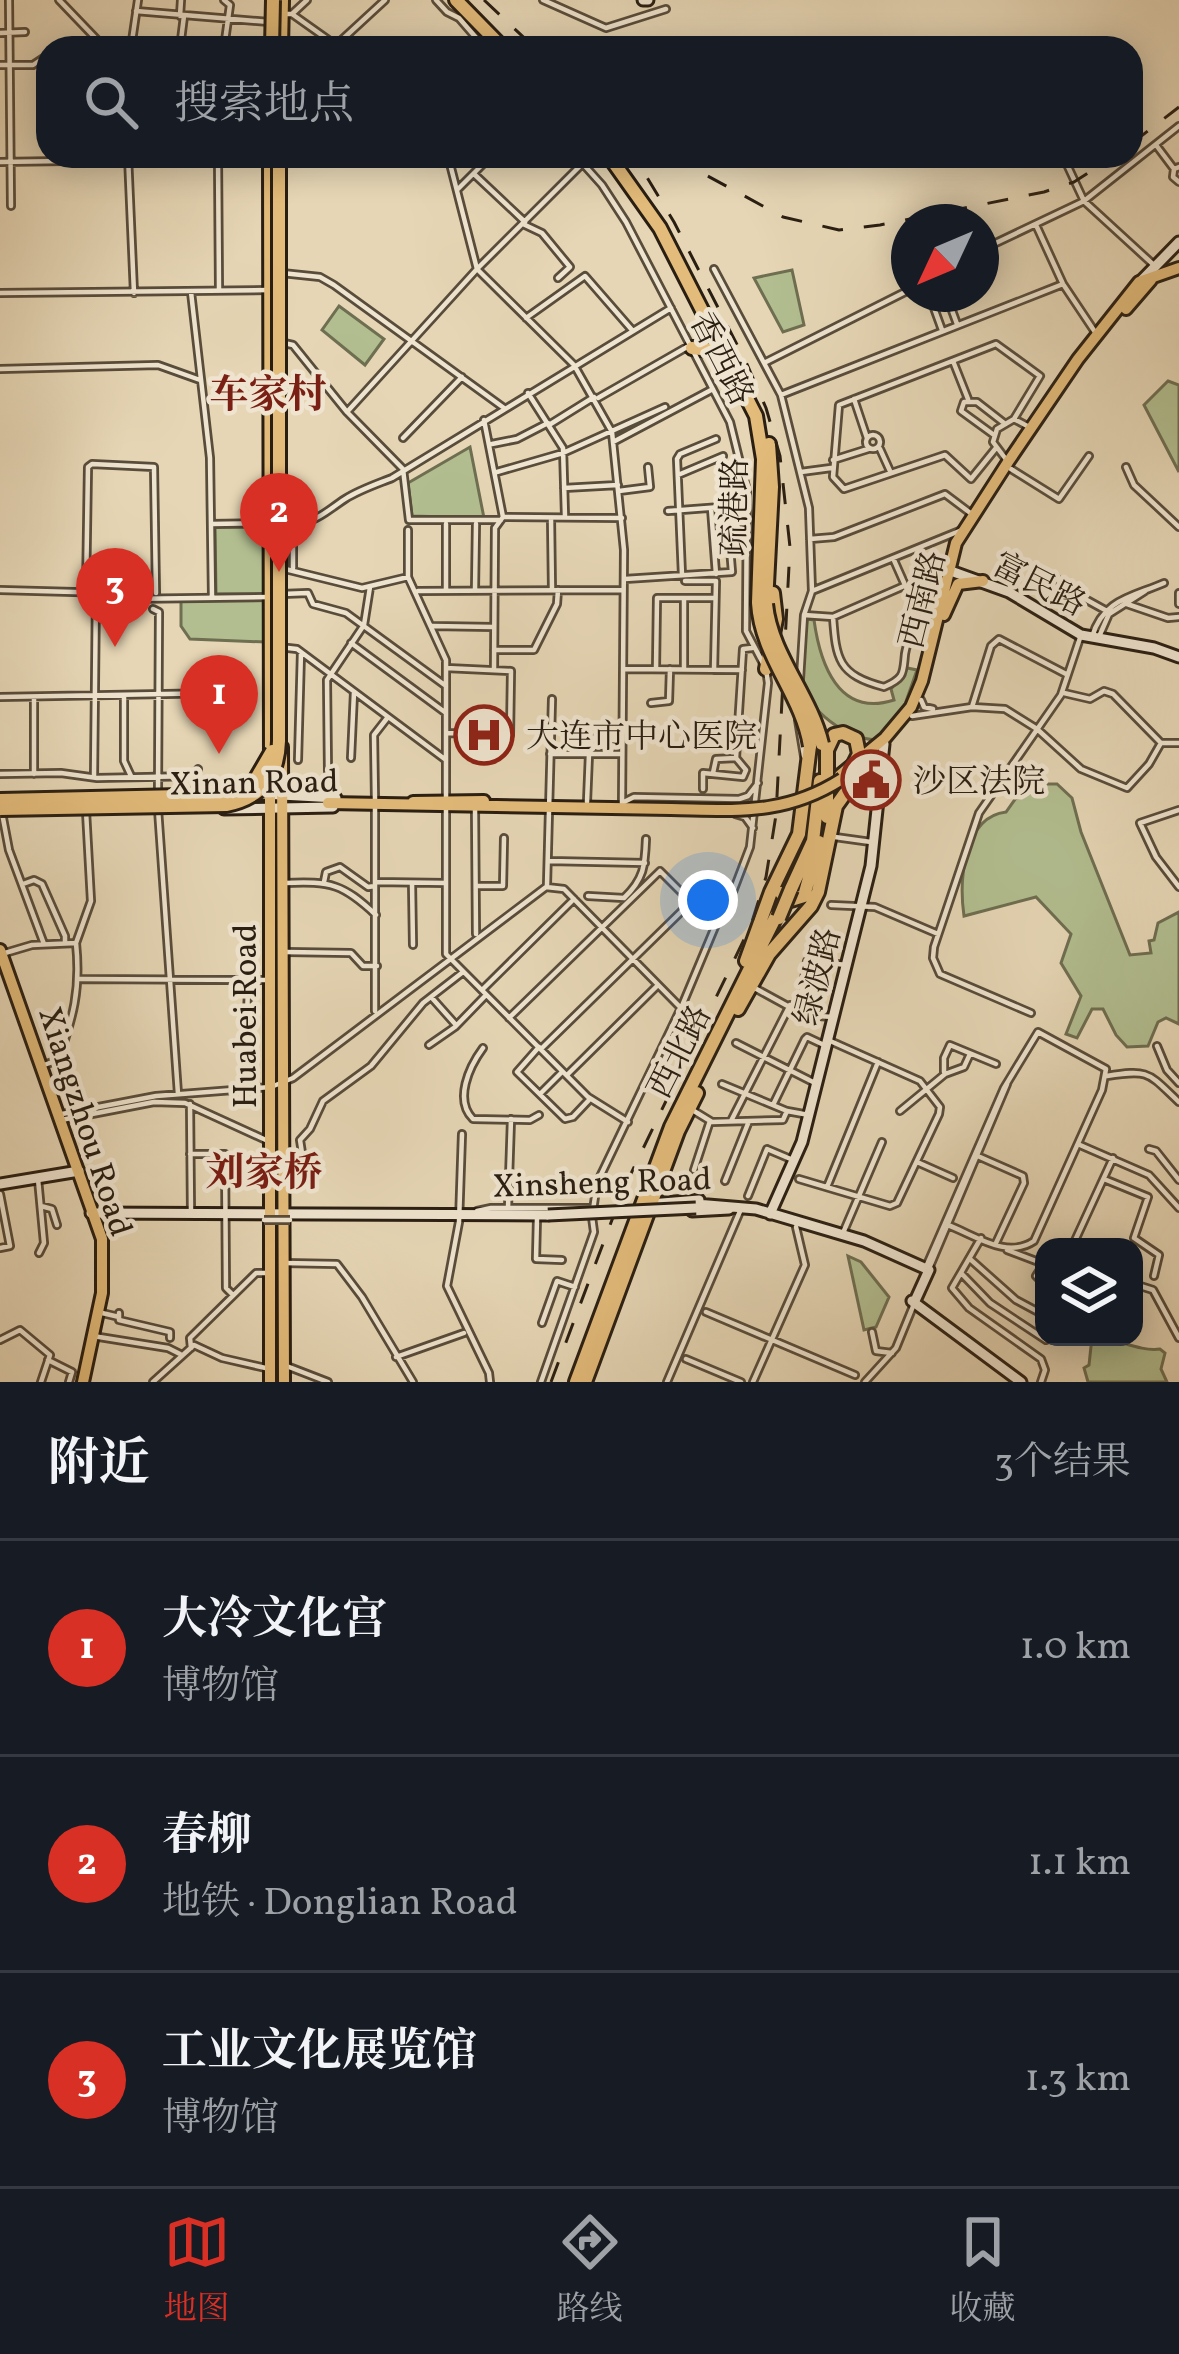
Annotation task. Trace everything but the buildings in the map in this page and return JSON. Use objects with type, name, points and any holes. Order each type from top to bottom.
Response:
[{"type":"highway","points":[[453,0],[459,17]]},
{"type":"highway","points":[[453,0],[490,36]]},
{"type":"highway","points":[[467,0],[502,36]]},
{"type":"highway","points":[[0,805],[226,805],[258,793],[275,769],[279,741],[276,168]]},
{"type":"highway","name":"疏港路","points":[[617,168],[660,228],[746,397],[761,437],[764,636],[816,745]]},
{"type":"highway","points":[[627,168],[668,226],[766,428],[778,476],[776,620],[766,669]]},
{"type":"highway","points":[[692,348],[715,354],[746,397]]},
{"type":"highway","points":[[762,604],[772,464],[766,428]]},
{"type":"highway","points":[[821,860],[829,796],[827,750],[834,736],[843,733],[856,739],[860,754],[853,766]]},
{"type":"highway","points":[[734,1009],[769,954],[811,906],[820,884],[816,745]]},
{"type":"highway","name":"西北路","points":[[787,889],[821,836],[815,799],[816,745]]},
{"type":"highway","points":[[787,889],[811,906],[831,905],[820,884],[821,836],[840,796],[871,757],[882,768]]},
{"type":"highway","points":[[734,1009],[787,889],[814,781]]},
{"type":"highway","name":"西北路","points":[[576,1382],[689,1108],[813,841],[814,781]]},
{"type":"highway","name":"西北路","points":[[585,1382],[648,1206],[670,1127],[734,1009]]},
{"type":"main road","points":[[275,168],[268,290],[287,568],[275,595]]},
{"type":"main road","points":[[276,802],[275,595],[281,523],[282,343],[277,168]]},
{"type":"main road","points":[[1149,276],[1179,242]]},
{"type":"main road","name":"西南路","points":[[841,777],[911,707],[962,545],[1031,428],[1096,335],[1149,276],[1179,268]]},
{"type":"main road","name":"西南路","points":[[671,807],[771,809],[802,801],[871,757],[912,716],[921,700],[944,615],[953,551],[964,529],[1149,276]]},
{"type":"main road","name":"富民路","points":[[951,571],[1019,597],[1090,637],[1179,657]]},
{"type":"main road","points":[[944,615],[958,584],[983,581]]},
{"type":"main road","name":"绿波路","points":[[770,1214],[808,1115],[861,908],[884,744]]},
{"type":"main road","points":[[99,796],[160,801]]},
{"type":"main road","name":"Xinan Road","points":[[0,805],[99,796],[145,801]]},
{"type":"main road","points":[[132,810],[145,801],[209,801]]},
{"type":"main road","name":"Xinan Road","points":[[0,805],[145,801]]},
{"type":"main road","name":"Xinan Road","points":[[0,805],[80,811],[132,810],[160,801],[423,804]]},
{"type":"main road","name":"Huabei Road","points":[[276,802],[283,952],[271,1142],[284,1263],[284,1382]]},
{"type":"main road","name":"Huabei Road","points":[[270,1376],[271,1274],[278,1216],[271,980],[276,802]]},
{"type":"main road","name":"Xinan Road","points":[[328,802],[671,807]]},
{"type":"main road","name":"Xinan Road","points":[[447,804],[476,808],[587,802],[616,806]]},
{"type":"main road","name":"Xiangzhou Road","points":[[0,955],[104,1257],[98,1312],[81,1382]]},
{"type":"main road","points":[[0,1182],[77,1171]]},
{"type":"main road","points":[[0,1182],[77,1171]]},
{"type":"main road","points":[[648,1206],[657,1198],[666,1203],[705,1199],[728,1204]]},
{"type":"main road","name":"Xinsheng Road","points":[[92,1213],[545,1214],[728,1204],[842,1236],[927,1269]]},
{"type":"main road","points":[[648,1206],[741,1209]]},
{"type":"main road","name":"Xinsheng Road","points":[[696,1206],[741,1209],[842,1236],[927,1269]]},
{"type":"main road","name":"Xiangzhou Road","points":[[81,1382],[100,1279],[100,1249],[92,1213]]},
{"type":"main road","points":[[905,1262],[914,1272],[917,1288]]},
{"type":"main road","points":[[914,1302],[927,1269]]},
{"type":"main road","points":[[914,1302],[927,1269]]},
{"type":"main road","points":[[914,1302],[1012,1381]]},
{"type":"street","points":[[59,0],[93,36]]},
{"type":"street","points":[[133,36],[137,0]]},
{"type":"street","points":[[181,36],[182,0]]},
{"type":"street","points":[[224,0],[230,5],[226,36]]},
{"type":"street","points":[[136,10],[228,21],[308,0]]},
{"type":"street","points":[[347,36],[385,0]]},
{"type":"street","points":[[436,0],[475,36]]},
{"type":"street","points":[[543,0],[606,28],[666,9]]},
{"type":"street","points":[[0,7],[10,3],[11,206]]},
{"type":"street","points":[[277,8],[319,36]]},
{"type":"street","points":[[0,20],[11,20]]},
{"type":"street","points":[[0,33],[25,32]]},
{"type":"street","points":[[0,64],[36,63]]},
{"type":"street","points":[[0,96],[10,96]]},
{"type":"street","points":[[1143,155],[1179,126]]},
{"type":"street","points":[[0,129],[10,129]]},
{"type":"street","points":[[1156,144],[1177,168],[1173,177],[1179,182]]},
{"type":"street","points":[[0,162],[36,161]]},
{"type":"street","points":[[128,168],[134,293]]},
{"type":"street","points":[[218,168],[220,291]]},
{"type":"street","points":[[451,168],[477,269],[574,365],[612,432],[625,579],[622,754],[616,806]]},
{"type":"street","points":[[457,190],[480,168]]},
{"type":"street","points":[[346,412],[477,269],[579,168]]},
{"type":"street","name":"香西路","points":[[586,168],[620,212],[738,446],[748,505],[746,632],[766,669]]},
{"type":"street","points":[[1069,168],[1086,203],[1149,276]]},
{"type":"street","points":[[999,241],[1086,203],[1128,168]]},
{"type":"street","points":[[474,174],[524,223],[542,233],[570,267],[559,278]]},
{"type":"street","points":[[1036,223],[1063,284],[1096,335]]},
{"type":"street","points":[[714,268],[781,395],[809,508],[812,591],[804,615],[797,712],[804,770],[802,818]]},
{"type":"street","points":[[282,273],[320,277],[504,408]]},
{"type":"street","points":[[526,318],[585,276],[633,331]]},
{"type":"street","points":[[781,395],[1063,284]]},
{"type":"street","points":[[0,293],[268,290]]},
{"type":"street","points":[[190,292],[210,458],[212,597]]},
{"type":"street","points":[[764,363],[891,299]]},
{"type":"street","points":[[211,524],[308,523],[326,516],[345,498],[403,469],[671,308]]},
{"type":"street","points":[[935,312],[942,330]]},
{"type":"street","points":[[953,312],[957,324]]},
{"type":"street","points":[[282,343],[293,345],[346,412],[403,469],[409,520],[622,518]]},
{"type":"street","points":[[996,448],[971,479],[945,454],[844,489],[836,485],[833,464],[839,405],[996,344],[1040,376],[1014,419],[994,435],[996,448],[1010,465],[1059,499],[1089,457]]},
{"type":"street","points":[[490,444],[518,439],[685,347],[692,348]]},
{"type":"street","points":[[953,361],[968,399],[1004,423]]},
{"type":"street","points":[[0,369],[158,365],[200,380]]},
{"type":"street","points":[[403,438],[462,377]]},
{"type":"street","points":[[613,442],[713,389]]},
{"type":"street","points":[[529,393],[562,453],[565,516]]},
{"type":"street","points":[[854,399],[870,448]]},
{"type":"street","points":[[968,399],[962,406],[963,417],[994,435]]},
{"type":"street","points":[[496,472],[562,453],[665,407]]},
{"type":"street","points":[[1014,419],[1031,428]]},
{"type":"street","points":[[484,420],[502,519],[495,528],[494,670]]},
{"type":"street","points":[[867,437],[878,436],[890,471]]},
{"type":"street","points":[[684,578],[680,454],[716,439]]},
{"type":"street","points":[[801,472],[879,447]]},
{"type":"street","points":[[678,475],[723,455]]},
{"type":"street","points":[[86,592],[88,467],[92,464],[154,467],[156,592]]},
{"type":"street","points":[[625,579],[732,572],[723,464]]},
{"type":"street","points":[[564,488],[650,487],[648,467]]},
{"type":"street","points":[[1126,467],[1133,485],[1179,527]]},
{"type":"street","points":[[810,539],[834,537],[945,494],[974,515]]},
{"type":"street","points":[[668,511],[748,505]]},
{"type":"street","points":[[712,508],[716,574]]},
{"type":"street","points":[[494,650],[534,650],[557,604],[551,516]]},
{"type":"street","points":[[446,522],[446,590]]},
{"type":"street","points":[[475,590],[476,522]]},
{"type":"street","points":[[812,591],[964,529]]},
{"type":"street","points":[[408,530],[408,577],[418,591],[446,668],[449,958],[590,1098],[628,1122]]},
{"type":"street","points":[[939,539],[953,551]]},
{"type":"street","points":[[832,617],[835,656],[852,675],[884,687],[892,683],[908,664],[905,651],[916,612],[893,558]]},
{"type":"street","points":[[287,568],[370,587],[408,577]]},
{"type":"street","points":[[1053,576],[1105,610]]},
{"type":"street","points":[[684,578],[716,581],[714,670]]},
{"type":"street","points":[[1090,637],[1125,603],[1164,583]]},
{"type":"street","points":[[804,615],[832,617],[904,586]]},
{"type":"street","points":[[328,771],[330,674],[362,627],[370,587]]},
{"type":"street","points":[[0,590],[96,592],[125,598],[308,593],[313,604],[346,613],[446,686]]},
{"type":"street","points":[[418,591],[624,590]]},
{"type":"street","points":[[1031,1013],[940,974],[933,958],[938,934],[979,813],[1062,692],[1105,610],[1133,592],[1145,591]]},
{"type":"street","points":[[94,776],[96,592]]},
{"type":"street","points":[[1179,593],[1179,604]]},
{"type":"street","points":[[656,669],[657,598],[715,598]]},
{"type":"street","points":[[684,598],[684,669]]},
{"type":"street","points":[[1125,603],[1179,617]]},
{"type":"street","points":[[153,609],[159,612],[158,776],[178,1094]]},
{"type":"street","points":[[432,626],[495,627]]},
{"type":"street","points":[[972,706],[999,638],[1068,675]]},
{"type":"street","points":[[351,643],[446,713]]},
{"type":"street","points":[[275,647],[301,652],[446,760]]},
{"type":"street","points":[[736,758],[743,649],[752,648]]},
{"type":"street","points":[[298,760],[301,652]]},
{"type":"street","points":[[446,668],[511,670],[510,735],[446,733]]},
{"type":"street","points":[[623,669],[742,670]]},
{"type":"street","points":[[651,703],[669,701],[670,669]]},
{"type":"street","points":[[541,1382],[594,1232],[597,1183],[720,920],[731,906],[753,828],[766,669]]},
{"type":"street","points":[[351,758],[354,692]]},
{"type":"street","points":[[1062,692],[1090,699],[1104,692],[1113,694],[1161,742],[1179,743]]},
{"type":"street","points":[[0,697],[220,693],[222,719],[201,719]]},
{"type":"street","points":[[124,696],[124,761],[131,776]]},
{"type":"street","points":[[34,697],[34,774]]},
{"type":"street","points":[[546,887],[552,699]]},
{"type":"street","points":[[921,700],[924,707],[945,710]]},
{"type":"street","points":[[912,716],[972,706],[1005,709],[1037,729],[1081,769],[1127,788],[1161,742]]},
{"type":"street","points":[[375,1015],[374,734],[388,717]]},
{"type":"street","points":[[568,738],[622,739]]},
{"type":"street","points":[[550,754],[622,754]]},
{"type":"street","points":[[587,802],[589,754]]},
{"type":"street","points":[[703,789],[703,773],[743,777],[743,764],[736,758],[716,759],[713,773]]},
{"type":"street","points":[[0,774],[196,776],[198,769]]},
{"type":"street","points":[[739,799],[752,792],[759,779]]},
{"type":"street","points":[[616,806],[634,797],[739,799],[755,804]]},
{"type":"street","points":[[616,806],[739,814],[755,804]]},
{"type":"street","points":[[0,805],[3,842],[44,944]]},
{"type":"street","points":[[476,808],[476,938]]},
{"type":"street","points":[[1179,810],[1140,823],[1179,887]]},
{"type":"street","points":[[40,1066],[58,1060],[76,1014],[80,979],[76,943],[91,901],[80,811]]},
{"type":"street","points":[[739,814],[753,828]]},
{"type":"street","points":[[821,836],[873,843]]},
{"type":"street","points":[[476,886],[503,886],[504,838]]},
{"type":"street","points":[[588,896],[624,898],[643,878],[646,839]]},
{"type":"street","points":[[549,861],[645,862]]},
{"type":"street","points":[[324,882],[326,872],[340,867],[368,887],[446,883]]},
{"type":"street","points":[[509,1018],[660,871],[709,920],[720,920]]},
{"type":"street","points":[[22,885],[34,880],[42,884],[64,943]]},
{"type":"street","points":[[283,883],[324,882],[350,890],[376,915]]},
{"type":"street","points":[[412,883],[413,945]]},
{"type":"street","points":[[59,1117],[167,1095],[277,1084],[546,887],[564,889],[681,1008]]},
{"type":"street","points":[[429,1045],[456,1025],[574,899]]},
{"type":"street","points":[[590,1098],[573,1117],[565,1119],[517,1072],[691,902]]},
{"type":"street","points":[[831,905],[874,907],[938,934]]},
{"type":"street","points":[[0,955],[44,944],[76,943]]},
{"type":"street","points":[[283,952],[350,953],[363,966],[377,966]]},
{"type":"street","points":[[799,1010],[807,961],[847,964]]},
{"type":"street","points":[[302,1153],[300,1140],[322,1101],[371,1066],[431,997],[463,971]]},
{"type":"street","points":[[80,979],[271,980]]},
{"type":"street","points":[[540,1094],[658,985]]},
{"type":"street","points":[[751,986],[804,1015],[833,1017]]},
{"type":"street","points":[[242,1070],[248,990]]},
{"type":"street","points":[[431,997],[456,1025]]},
{"type":"street","points":[[731,1121],[790,1005]]},
{"type":"street","points":[[927,1269],[1007,1084],[1038,1032],[1107,1073],[1135,1069],[1153,1077],[1179,1102]]},
{"type":"street","points":[[772,1106],[807,1037],[878,1062],[928,1088],[940,1107],[897,1203],[890,1206],[799,1179]]},
{"type":"street","points":[[736,1043],[817,1084]]},
{"type":"street","points":[[945,1074],[944,1058],[950,1045],[996,1064]]},
{"type":"street","points":[[1157,1046],[1167,1070],[1179,1083]]},
{"type":"street","points":[[483,1048],[469,1073],[464,1111],[473,1119],[530,1120],[539,1115]]},
{"type":"street","points":[[900,1111],[945,1074],[964,1067],[970,1054]]},
{"type":"street","points":[[827,1187],[878,1062]]},
{"type":"street","points":[[999,1247],[1021,1248],[1034,1241],[1107,1073]]},
{"type":"street","points":[[722,1084],[788,1112],[808,1115]]},
{"type":"street","points":[[59,1117],[154,1102],[190,1104],[271,1142]]},
{"type":"street","points":[[190,1104],[191,1214]]},
{"type":"street","points":[[689,1108],[710,1121],[783,1120],[788,1112]]},
{"type":"street","points":[[508,1208],[511,1119]]},
{"type":"street","points":[[694,1170],[710,1121]]},
{"type":"street","points":[[725,1180],[749,1121]]},
{"type":"street","points":[[462,1134],[456,1253],[446,1286],[490,1382]]},
{"type":"street","points":[[842,1236],[882,1142]]},
{"type":"street","points":[[1078,1144],[1149,1175],[1179,1208]]},
{"type":"street","points":[[748,1196],[767,1149],[794,1161]]},
{"type":"street","points":[[1149,1149],[1156,1151],[1179,1180]]},
{"type":"street","points":[[190,1154],[226,1154],[226,1288],[233,1295]]},
{"type":"street","points":[[976,1155],[1023,1176],[999,1247]]},
{"type":"street","points":[[682,1158],[696,1161]]},
{"type":"street","points":[[1076,1238],[1113,1158]]},
{"type":"street","points":[[917,1162],[953,1178]]},
{"type":"street","points":[[1103,1178],[1148,1197],[1134,1238],[1159,1255],[1154,1276]]},
{"type":"street","points":[[38,1179],[44,1243],[39,1253]]},
{"type":"street","points":[[0,1195],[10,1246],[0,1248]]},
{"type":"street","points":[[41,1206],[52,1209],[57,1225]]},
{"type":"street","points":[[603,1215],[648,1206]]},
{"type":"street","points":[[477,1213],[508,1208],[595,1208]]},
{"type":"street","points":[[668,1382],[741,1209]]},
{"type":"street","points":[[562,1259],[536,1258],[545,1214],[592,1217]]},
{"type":"street","points":[[946,1225],[1035,1261]]},
{"type":"street","points":[[753,1382],[805,1265],[796,1227]]},
{"type":"street","points":[[981,1238],[952,1288],[969,1309],[1042,1358]]},
{"type":"street","points":[[970,1259],[1016,1300],[1035,1310]]},
{"type":"street","points":[[284,1263],[337,1264],[413,1382]]},
{"type":"street","points":[[191,1348],[190,1338],[256,1273],[271,1274]]},
{"type":"street","points":[[961,1273],[989,1304],[1035,1331]]},
{"type":"street","points":[[542,1323],[557,1281],[574,1287]]},
{"type":"street","points":[[1143,1287],[1159,1297],[1179,1338]]},
{"type":"street","points":[[865,1382],[892,1353],[914,1302]]},
{"type":"street","points":[[98,1312],[170,1332],[170,1338]]},
{"type":"street","points":[[706,1312],[855,1376]]},
{"type":"street","points":[[0,1340],[20,1330],[50,1355],[40,1382]]},
{"type":"street","points":[[872,1332],[876,1351],[892,1353]]},
{"type":"street","points":[[396,1358],[464,1333]]},
{"type":"street","points":[[93,1336],[183,1354]]},
{"type":"street","points":[[153,1382],[194,1345],[270,1376]]},
{"type":"street","points":[[1041,1382],[1045,1346]]},
{"type":"street","points":[[686,1359],[741,1382]]},
{"type":"street","points":[[48,1360],[72,1372],[69,1382]]},
{"type":"street","points":[[284,1365],[328,1382]]},
{"type":"green space","points":[[792,270],[804,325],[783,332],[754,278]]},
{"type":"green space","points":[[339,306],[384,339],[365,365],[322,330]]},
{"type":"green space","points":[[1168,381],[1179,385],[1179,472],[1144,405]]},
{"type":"green space","points":[[470,447],[484,518],[412,516],[408,483]]},
{"type":"green space","points":[[215,527],[266,527],[267,594],[216,594]]},
{"type":"green space","points":[[264,600],[265,642],[190,639],[181,626],[181,601]]},
{"type":"green space","points":[[807,619],[814,620],[821,653],[835,683],[859,701],[894,700],[891,689],[907,668],[917,670],[903,710],[876,740],[841,729],[812,703],[801,673]]},
{"type":"green space","points":[[1026,784],[1057,784],[1072,798],[1130,955],[1151,953],[1149,941],[1154,940],[1158,923],[1179,912],[1179,1024],[1166,1018],[1158,1022],[1148,1046],[1127,1047],[1103,1009],[1092,1009],[1077,1038],[1066,1034],[1081,996],[1061,963],[1071,934],[1036,897],[964,916],[962,886],[972,838],[992,816],[1006,812]]},
{"type":"green space","points":[[848,1256],[861,1262],[889,1297],[876,1327],[864,1330]]},
{"type":"green space","points":[[1091,1346],[1160,1349],[1165,1353],[1161,1369],[1167,1382],[1088,1382],[1084,1368],[1089,1365]]},
{"type":"tunnel","points":[[241,801],[328,803]]},
{"type":"railway","points":[[484,0],[522,36]]},
{"type":"railway","points":[[1143,135],[1179,107]]},
{"type":"railway","points":[[551,1382],[624,1188],[751,925],[766,877],[776,815],[790,547],[780,456],[746,362],[641,168]]},
{"type":"railway","points":[[693,168],[783,217],[839,230],[1044,192],[1096,168]]},
{"type":"place","name":"春柳","points":[[279,572]]},
{"type":"place","name":"工业文化展览馆","points":[[115,647]]},
{"type":"place","name":"大连市中心医院","points":[[484,735]]},
{"type":"place","name":"大冷文化宫","points":[[219,754]]},
{"type":"place","name":"沙区法院","points":[[871,780]]},
{"type":"district","name":"车家村","points":[[268,393]]},
{"type":"district","name":"刘家桥","points":[[264,1171]]}]
